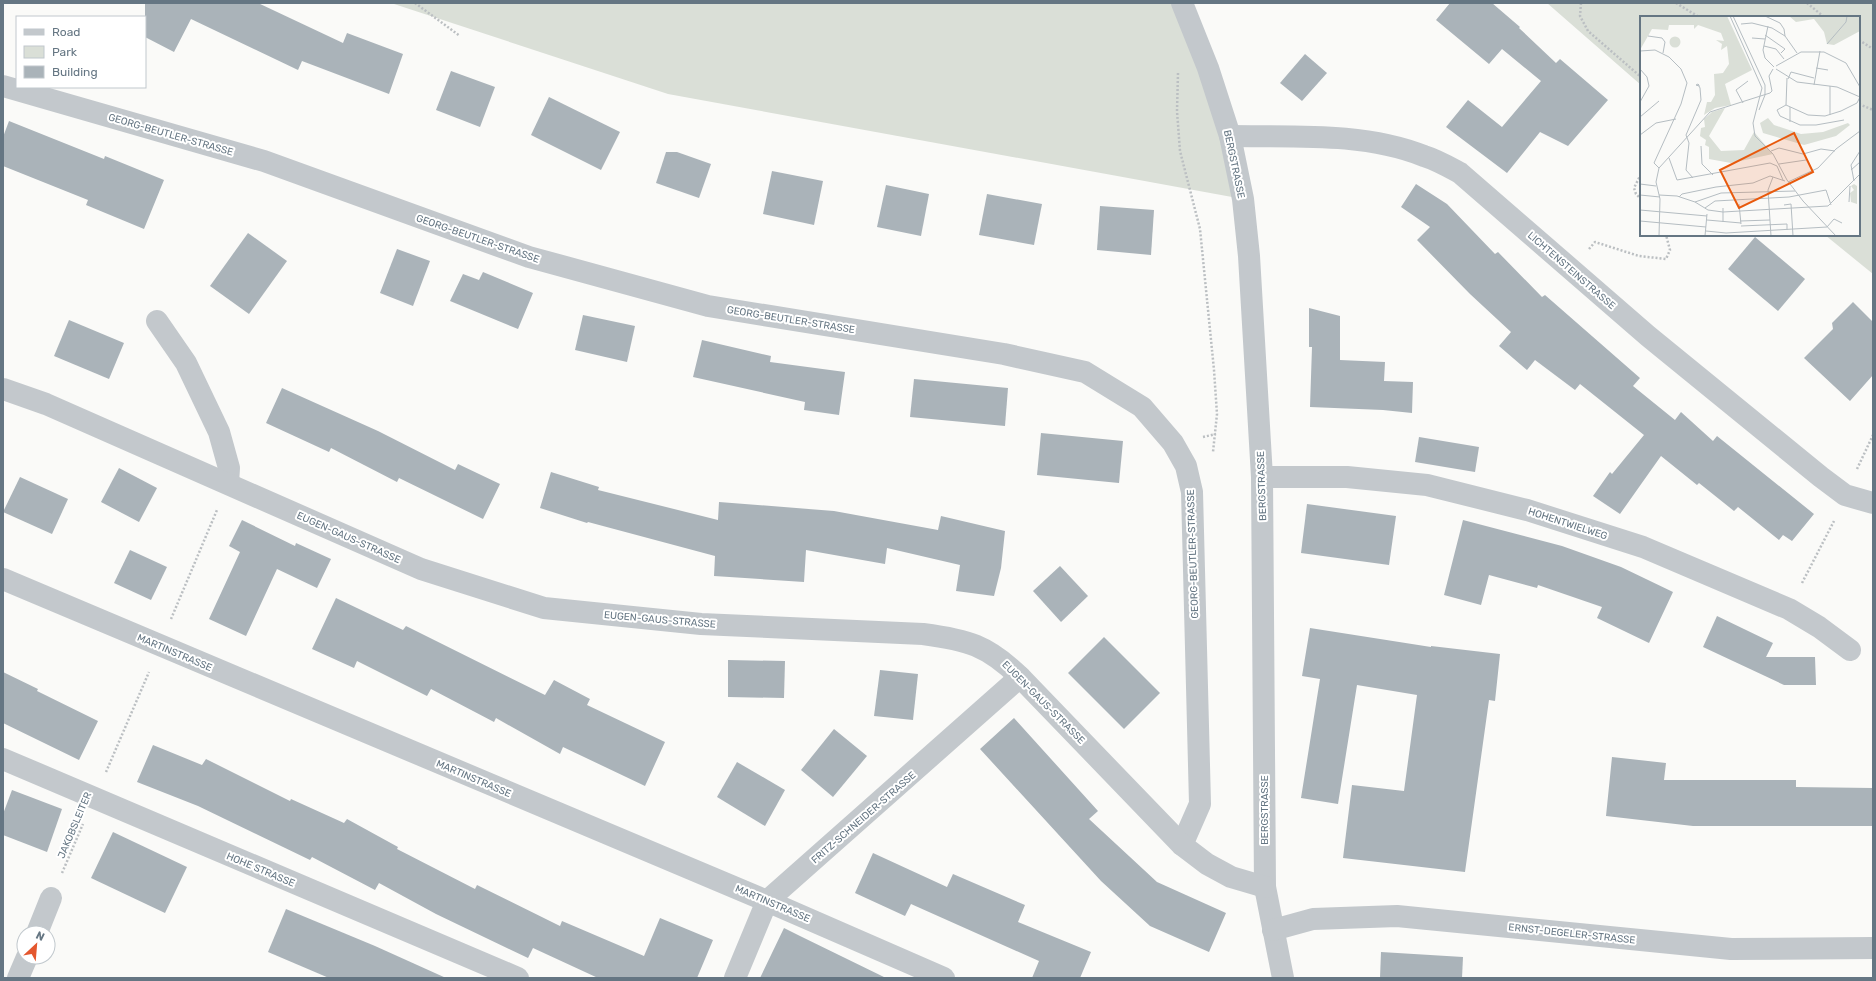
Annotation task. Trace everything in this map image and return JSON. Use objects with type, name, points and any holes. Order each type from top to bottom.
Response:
[{"type":"street","name":"BERGSTRASSE","points":[[1182,3],[1208,68],[1230,136],[1243,199],[1249,256],[1262,477],[1265,887],[1283,978]]},
{"type":"street","name":"GEORG-BEUTLER-STRASSE","points":[[3,86],[264,161],[537,259],[708,306],[1004,354],[1085,372],[1142,407],[1173,443],[1186,466],[1192,492],[1200,804],[1182,845]]},
{"type":"street","name":"LICHTENSTEINSTRASSE","points":[[1230,136],[1329,138],[1385,144],[1425,156],[1460,174],[1648,336],[1821,477],[1845,495],[1873,503]]},
{"type":"street","points":[[157,321],[186,363],[216,426],[229,468],[228,483]]},
{"type":"street","name":"EUGEN-GAUS-STRASSE","points":[[3,389],[46,404],[421,569],[544,608],[701,624],[923,634],[956,638],[987,650],[1004,662],[1020,677],[1182,845],[1207,864],[1231,877],[1265,887]]},
{"type":"street","name":"HOHENTWIELWEG","points":[[1262,477],[1346,477],[1435,486],[1527,510],[1643,547],[1789,609],[1819,627],[1850,650]]},
{"type":"street","name":"MARTINSTRASSE","points":[[3,579],[767,901],[944,978]]},
{"type":"street","name":"FRITZ-SCHNEIDER-STRASSE","points":[[735,978],[767,901],[1020,677]]},
{"type":"street","name":"HOHE STRASSE","points":[[3,759],[518,978]]},
{"type":"street","points":[[40,925],[55,889]]},
{"type":"street","name":"ERNST-DEGELER-STRASSE","points":[[1273,930],[1313,919],[1397,916],[1731,949],[1873,948]]},
{"type":"street","points":[[18,978],[24,965]]},
{"type":"path","points":[[415,3],[460,36]]},
{"type":"path","points":[[1581,3],[1580,16],[1588,31],[1640,76]]},
{"type":"path","points":[[1676,3],[1697,16]]},
{"type":"path","points":[[1807,3],[1823,16]]},
{"type":"path","points":[[1860,41],[1873,49]]},
{"type":"path","points":[[1860,104],[1873,110]]},
{"type":"path","points":[[1177,111],[1180,150],[1200,229],[1217,414],[1212,454]]},
{"type":"path","points":[[1640,176],[1634,188],[1636,194],[1640,198]]},
{"type":"path","points":[[1595,242],[1639,256],[1666,259],[1670,250],[1666,236]]},
{"type":"path","points":[[1854,475],[1873,436]]},
{"type":"path","points":[[1789,609],[1835,519]]},
{"type":"path","name":"JAKOBSLEITER","points":[[55,889],[94,798]]},
{"type":"green space","points":[[391,3],[1181,3],[1243,199],[668,94]]},
{"type":"green space","points":[[1547,3],[1873,3],[1873,274],[1826,236],[1860,236],[1860,16],[1640,16],[1640,84]]},
{"type":"building","points":[[145,3],[258,3],[343,43],[347,33],[403,54],[389,94],[302,61],[298,70],[191,19],[174,52],[146,38]]},
{"type":"building","points":[[1450,3],[1492,3],[1520,27],[1519,28],[1556,63],[1560,59],[1608,100],[1568,146],[1540,132],[1507,173],[1446,127],[1468,100],[1502,127],[1541,81],[1502,49],[1489,64],[1436,20]]},
{"type":"building","points":[[1305,54],[1327,73],[1302,101],[1280,83]]},
{"type":"building","points":[[451,71],[495,87],[480,127],[436,110]]},
{"type":"building","points":[[549,97],[620,132],[601,170],[531,135]]},
{"type":"building","points":[[9,121],[104,159],[105,156],[164,180],[144,229],[86,205],[88,200],[3,166],[3,137]]},
{"type":"building","points":[[666,152],[677,152],[711,164],[699,198],[656,183]]},
{"type":"building","points":[[772,171],[823,181],[814,225],[763,214]]},
{"type":"building","points":[[1416,184],[1447,204],[1495,254],[1498,252],[1542,297],[1545,295],[1640,378],[1633,386],[1675,420],[1681,412],[1713,441],[1717,436],[1814,514],[1792,541],[1783,535],[1779,540],[1738,507],[1734,511],[1699,483],[1697,485],[1661,456],[1620,514],[1593,496],[1610,472],[1612,474],[1644,435],[1580,384],[1575,390],[1535,360],[1527,370],[1499,346],[1511,332],[1470,294],[1417,240],[1430,227],[1401,207]]},
{"type":"building","points":[[886,185],[929,194],[921,236],[877,227]]},
{"type":"building","points":[[987,194],[1042,204],[1034,245],[979,235]]},
{"type":"building","points":[[1100,206],[1154,210],[1151,255],[1097,250]]},
{"type":"building","points":[[248,233],[287,261],[249,314],[210,286]]},
{"type":"building","points":[[1755,237],[1805,279],[1778,311],[1728,269]]},
{"type":"building","points":[[397,249],[430,261],[413,306],[380,293]]},
{"type":"building","points":[[483,272],[533,293],[518,329],[450,301],[463,274],[479,280]]},
{"type":"building","points":[[1853,302],[1873,322],[1873,375],[1850,401],[1804,358],[1833,329],[1832,323]]},
{"type":"building","points":[[1309,308],[1340,316],[1340,360],[1385,362],[1384,381],[1413,382],[1412,413],[1383,410],[1310,407],[1312,347],[1309,347]]},
{"type":"building","points":[[583,315],[635,326],[627,362],[575,350]]},
{"type":"building","points":[[69,320],[124,343],[109,379],[54,356]]},
{"type":"building","points":[[702,340],[771,356],[770,362],[845,372],[839,415],[804,410],[805,402],[693,377]]},
{"type":"building","points":[[914,379],[1008,388],[1005,426],[910,417]]},
{"type":"building","points":[[282,388],[378,431],[455,470],[458,464],[500,484],[483,519],[399,478],[397,482],[331,448],[329,452],[266,423]]},
{"type":"building","points":[[1041,433],[1123,441],[1119,483],[1037,475]]},
{"type":"building","points":[[1419,437],[1479,447],[1475,472],[1415,462]]},
{"type":"building","points":[[119,468],[157,488],[139,522],[101,502]]},
{"type":"building","points":[[551,472],[599,487],[598,490],[718,520],[719,502],[834,511],[938,530],[941,516],[1005,531],[1001,568],[994,596],[956,591],[960,565],[887,548],[885,564],[806,550],[804,582],[714,576],[715,556],[588,522],[587,523],[540,508]]},
{"type":"building","points":[[20,477],[68,499],[52,534],[3,512]]},
{"type":"building","points":[[1307,504],[1396,516],[1389,565],[1301,553]]},
{"type":"building","points":[[242,520],[295,546],[296,543],[331,559],[317,588],[277,569],[246,636],[209,619],[240,552],[229,546]]},
{"type":"building","points":[[1463,520],[1562,546],[1621,567],[1673,592],[1649,643],[1597,618],[1602,607],[1538,585],[1537,588],[1489,575],[1481,605],[1444,595]]},
{"type":"building","points":[[130,550],[167,567],[151,600],[114,583]]},
{"type":"building","points":[[1060,566],[1088,596],[1061,622],[1033,591]]},
{"type":"building","points":[[336,598],[403,630],[406,626],[545,695],[554,680],[590,699],[587,705],[665,742],[645,786],[563,747],[560,754],[496,718],[494,722],[431,689],[427,696],[357,661],[354,668],[312,649]]},
{"type":"building","points":[[1717,616],[1773,643],[1766,657],[1815,657],[1816,685],[1784,685],[1703,647]]},
{"type":"building","points":[[1310,628],[1431,647],[1500,654],[1495,701],[1489,700],[1465,872],[1343,858],[1352,785],[1404,791],[1417,695],[1357,685],[1338,804],[1301,798],[1320,679],[1302,676]]},
{"type":"building","points":[[1104,637],[1160,693],[1124,729],[1068,673]]},
{"type":"building","points":[[728,660],[785,661],[784,698],[728,697]]},
{"type":"building","points":[[880,670],[918,674],[913,720],[874,716]]},
{"type":"building","points":[[3,672],[38,689],[37,691],[98,721],[79,760],[3,723]]},
{"type":"building","points":[[1014,718],[1098,811],[1089,819],[1157,882],[1226,913],[1209,952],[1150,926],[1101,881],[980,749]]},
{"type":"building","points":[[834,729],[867,756],[833,797],[801,770]]},
{"type":"building","points":[[153,745],[202,765],[206,759],[290,801],[291,799],[344,823],[347,819],[398,847],[397,849],[475,889],[477,885],[560,926],[562,921],[644,956],[660,918],[713,940],[697,978],[598,978],[533,948],[528,958],[436,914],[379,883],[375,890],[312,857],[310,860],[198,806],[137,782]]},
{"type":"building","points":[[1612,757],[1666,763],[1664,780],[1796,780],[1796,787],[1873,788],[1873,826],[1693,826],[1606,816]]},
{"type":"building","points":[[737,762],[785,790],[765,826],[717,797]]},
{"type":"building","points":[[12,790],[62,809],[47,852],[3,835],[3,814]]},
{"type":"building","points":[[113,832],[187,867],[165,913],[91,878]]},
{"type":"building","points":[[873,853],[947,887],[953,874],[1025,905],[1018,922],[1091,952],[1080,978],[1032,978],[1039,961],[911,904],[905,916],[855,893]]},
{"type":"building","points":[[286,909],[375,946],[446,978],[329,978],[268,952]]},
{"type":"building","points":[[784,928],[800,936],[886,978],[760,978]]},
{"type":"building","points":[[1381,952],[1463,957],[1462,978],[1380,978]]}]
